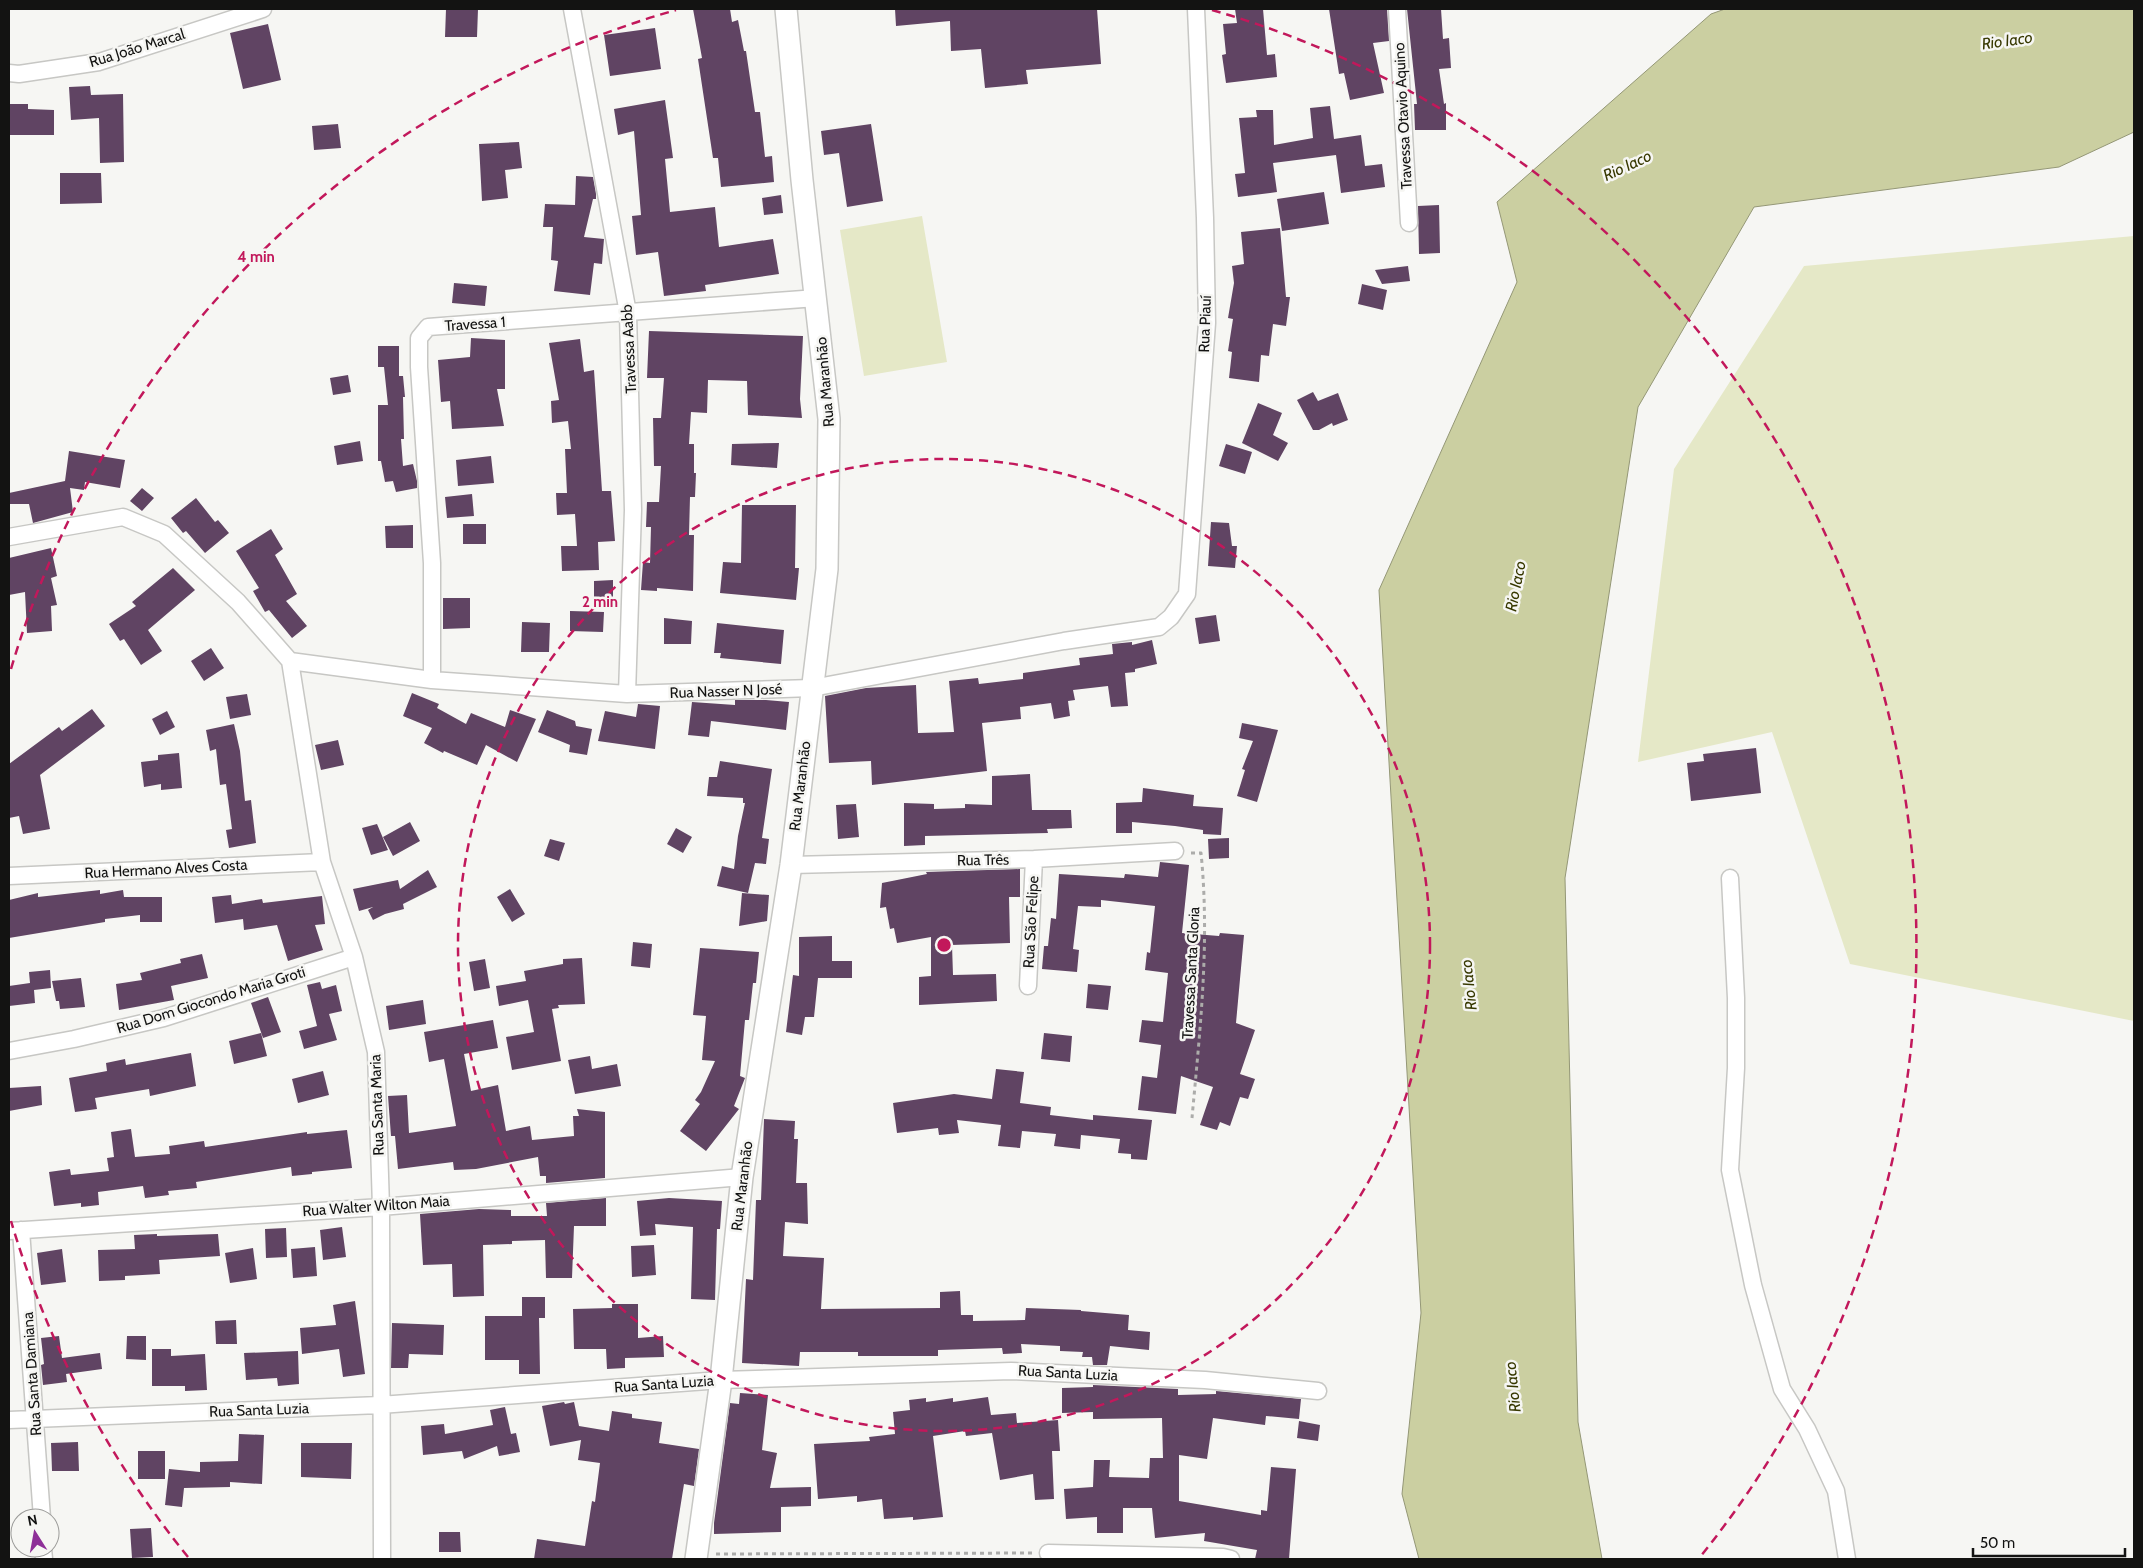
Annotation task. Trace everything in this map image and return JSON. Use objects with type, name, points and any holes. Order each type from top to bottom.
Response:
[{"type":"street","name":"Rua João Marcal","points":[[9,73],[19,74],[99,62],[263,9]]},
{"type":"street","name":"Travessa Aabb","points":[[572,9],[628,313],[633,510],[627,694]]},
{"type":"street","name":"Rua Maranhão","points":[[696,1557],[721,1380],[742,1177],[791,865],[827,569],[829,419],[817,298],[802,180],[786,9]]},
{"type":"street","name":"Rua Piauí","points":[[1159,627],[1171,617],[1187,594],[1207,323],[1205,218],[1196,9]]},
{"type":"street","name":"Travessa Otavio Aquino","points":[[1397,9],[1409,223]]},
{"type":"street","name":"Travessa 1","points":[[432,680],[432,563],[419,367],[419,338],[428,327],[817,298]]},
{"type":"street","points":[[9,537],[123,517],[164,534],[238,602],[290,661]]},
{"type":"street","name":"Rua Nasser N José","points":[[290,661],[432,680],[627,694],[812,688],[1064,641],[1159,627]]},
{"type":"street","name":"Rua Santa Maria","points":[[290,661],[322,862],[354,957],[376,1052],[381,1206],[380,1405],[382,1559]]},
{"type":"street","name":"Rua Três","points":[[791,865],[1034,859],[1176,852]]},
{"type":"street","name":"Rua São Felipe","points":[[1028,986],[1034,859]]},
{"type":"street","name":"Rua Hermano Alves Costa","points":[[9,876],[322,862]]},
{"type":"street","points":[[1730,878],[1736,998],[1736,1068],[1730,1170],[1753,1285],[1782,1389],[1807,1429],[1836,1491],[1847,1559]]},
{"type":"street","name":"Rua Dom Giocondo Maria Groti","points":[[9,1051],[74,1039],[164,1018],[354,957]]},
{"type":"street","name":"Rua Walter Wilton Maia","points":[[15,1230],[381,1206],[742,1177]]},
{"type":"street","name":"Rua Santa Damiana","points":[[15,1230],[36,1418],[41,1508]]},
{"type":"street","name":"Rua Santa Luzia","points":[[9,1420],[380,1405],[721,1380],[1011,1371],[1205,1380],[1318,1391]]},
{"type":"street","points":[[1048,1553],[1231,1559]]},
{"type":"path","name":"Travessa Santa Gloria","points":[[1176,852],[1201,853],[1205,896],[1205,965],[1192,1118]]},
{"type":"path","points":[[696,1557],[1048,1553]]},
{"type":"shaded area","points":[[922,216],[947,362],[864,376],[840,230]]},
{"type":"shaded area","points":[[2134,236],[2134,1021],[1850,964],[1772,732],[1638,762],[1674,469],[1804,266]]},
{"type":"water","name":"Rio Iaco","points":[[1725,9],[2134,9],[2134,132],[2059,167],[1754,207],[1638,407],[1565,878],[1578,1422],[1602,1559],[1419,1559],[1402,1494],[1421,1313],[1379,590],[1517,282],[1497,202],[1711,14]]},
{"type":"building","points":[[446,9],[478,9],[477,37],[445,37]]},
{"type":"building","points":[[693,9],[730,9],[732,22],[738,20],[744,51],[746,51],[755,112],[760,112],[765,157],[772,156],[774,182],[721,187],[718,158],[713,158],[698,59],[702,58]]},
{"type":"building","points":[[895,9],[1097,9],[1101,64],[1026,70],[1028,84],[985,88],[981,49],[951,51],[950,21],[896,26]]},
{"type":"building","points":[[1235,9],[1263,9],[1267,55],[1275,54],[1277,77],[1226,83],[1222,55],[1226,54],[1223,24],[1237,23]]},
{"type":"building","points":[[1329,9],[1387,9],[1389,41],[1373,43],[1384,93],[1350,100],[1344,73],[1339,74]]},
{"type":"building","points":[[1407,9],[1441,9],[1443,39],[1449,38],[1451,68],[1439,69],[1444,104],[1446,103],[1446,130],[1415,130],[1414,104],[1417,104]]},
{"type":"building","points":[[268,24],[281,80],[243,89],[230,33]]},
{"type":"building","points":[[655,28],[661,69],[610,76],[604,35]]},
{"type":"building","points":[[90,86],[91,95],[123,94],[124,162],[100,163],[99,118],[71,120],[69,87]]},
{"type":"building","points":[[665,100],[673,158],[665,159],[670,212],[715,207],[719,247],[773,239],[779,274],[705,285],[706,291],[664,296],[658,252],[636,255],[632,216],[641,215],[634,131],[618,135],[614,109]]},
{"type":"building","points":[[9,104],[28,104],[28,109],[54,110],[54,135],[9,135]]},
{"type":"building","points":[[1330,106],[1334,139],[1361,135],[1365,166],[1382,164],[1385,187],[1341,193],[1336,155],[1273,163],[1277,192],[1238,197],[1235,174],[1245,173],[1239,118],[1257,117],[1256,110],[1273,110],[1274,145],[1313,138],[1310,108]]},
{"type":"building","points":[[338,124],[341,148],[314,150],[312,126]]},
{"type":"building","points":[[871,124],[883,201],[847,207],[839,153],[824,155],[821,131]]},
{"type":"building","points":[[519,142],[522,168],[505,170],[508,198],[482,201],[479,144]]},
{"type":"building","points":[[60,173],[101,173],[102,203],[60,204]]},
{"type":"building","points":[[576,176],[593,177],[596,194],[596,199],[593,199],[584,237],[604,239],[602,264],[594,263],[590,295],[554,291],[558,261],[551,260],[553,227],[543,227],[545,204],[575,205]]},
{"type":"building","points":[[1324,192],[1329,224],[1282,231],[1277,199]]},
{"type":"building","points":[[781,195],[783,213],[764,215],[762,198]]},
{"type":"building","points":[[1439,205],[1440,253],[1419,254],[1418,206]]},
{"type":"building","points":[[1280,228],[1286,297],[1290,297],[1286,326],[1273,324],[1269,356],[1261,355],[1259,382],[1229,378],[1232,352],[1228,351],[1233,319],[1228,318],[1234,283],[1232,266],[1244,264],[1241,232]]},
{"type":"building","points":[[1408,266],[1410,281],[1382,284],[1375,270]]},
{"type":"building","points":[[454,283],[487,286],[485,306],[452,303]]},
{"type":"building","points":[[1362,284],[1387,290],[1383,310],[1358,304]]},
{"type":"building","points":[[649,331],[803,336],[800,399],[802,418],[748,415],[747,381],[708,380],[707,413],[691,412],[689,444],[694,444],[694,473],[696,473],[695,497],[690,497],[689,535],[694,535],[693,591],[657,588],[657,591],[641,590],[643,562],[650,563],[651,527],[646,527],[647,502],[659,502],[661,466],[654,466],[653,418],[661,418],[664,378],[647,378]]},
{"type":"building","points":[[471,338],[505,340],[505,389],[497,389],[504,426],[452,429],[450,401],[441,402],[438,360],[470,357]]},
{"type":"building","points":[[580,339],[584,372],[594,370],[602,491],[611,491],[615,541],[598,542],[599,570],[562,571],[561,546],[577,546],[575,514],[557,515],[556,493],[567,493],[565,449],[571,449],[568,421],[552,423],[551,401],[559,400],[549,343]]},
{"type":"building","points":[[378,346],[399,346],[399,376],[403,376],[405,397],[403,397],[404,439],[401,439],[403,466],[413,464],[417,488],[396,492],[393,481],[385,482],[381,461],[378,461],[378,405],[388,405],[384,367],[378,367]]},
{"type":"building","points":[[348,375],[351,392],[333,395],[330,378]]},
{"type":"building","points":[[1313,392],[1318,401],[1338,393],[1348,420],[1333,426],[1332,423],[1319,430],[1313,430],[1297,400]]},
{"type":"building","points":[[1258,403],[1282,413],[1273,435],[1288,443],[1278,461],[1242,443]]},
{"type":"building","points":[[360,441],[363,461],[337,465],[334,446]]},
{"type":"building","points":[[779,443],[777,468],[731,465],[732,444]]},
{"type":"building","points":[[1226,444],[1252,452],[1245,474],[1219,466]]},
{"type":"building","points":[[69,451],[125,460],[120,488],[85,482],[84,490],[70,488],[73,512],[33,523],[29,504],[9,504],[9,493],[65,481]]},
{"type":"building","points":[[491,456],[494,483],[458,486],[456,460]]},
{"type":"building","points":[[142,488],[154,498],[142,511],[130,501]]},
{"type":"building","points":[[472,494],[474,516],[447,518],[445,497]]},
{"type":"building","points":[[196,498],[215,522],[218,520],[229,533],[205,553],[186,531],[183,533],[171,518]]},
{"type":"building","points":[[742,505],[796,505],[795,568],[799,568],[796,600],[720,593],[723,562],[741,563]]},
{"type":"building","points":[[1211,522],[1229,523],[1232,546],[1237,546],[1235,568],[1208,566]]},
{"type":"building","points":[[463,524],[486,524],[486,544],[463,544]]},
{"type":"building","points":[[413,525],[413,548],[386,548],[385,526]]},
{"type":"building","points":[[271,529],[283,549],[275,555],[297,594],[286,601],[307,626],[292,638],[269,610],[265,612],[253,591],[259,588],[236,551]]},
{"type":"building","points":[[51,548],[57,576],[51,578],[57,605],[51,606],[52,631],[27,633],[25,592],[9,595],[9,558]]},
{"type":"building","points":[[173,568],[195,590],[148,630],[162,651],[141,665],[124,639],[120,641],[109,624],[136,606],[132,602]]},
{"type":"building","points":[[613,580],[613,597],[594,597],[594,581]]},
{"type":"building","points":[[443,598],[470,598],[470,628],[443,629]]},
{"type":"building","points":[[570,611],[604,612],[603,632],[570,631]]},
{"type":"building","points":[[1216,615],[1220,641],[1199,644],[1195,618]]},
{"type":"building","points":[[664,618],[692,621],[691,644],[664,644]]},
{"type":"building","points":[[522,622],[550,623],[549,652],[521,652]]},
{"type":"building","points":[[717,623],[784,630],[781,664],[720,658],[721,653],[714,653]]},
{"type":"building","points":[[1152,640],[1157,664],[1135,669],[1135,672],[1125,673],[1128,706],[1111,707],[1108,686],[1073,690],[1075,700],[1068,701],[1070,716],[1054,719],[1051,703],[1020,707],[1021,719],[982,723],[987,771],[872,785],[871,761],[829,763],[825,696],[866,688],[916,685],[918,733],[954,732],[949,681],[978,678],[979,684],[1023,679],[1023,673],[1080,665],[1079,658],[1113,654],[1112,644],[1132,642],[1132,645]]},
{"type":"building","points":[[211,648],[224,668],[204,681],[191,661]]},
{"type":"building","points":[[412,693],[439,704],[437,708],[466,724],[471,713],[505,727],[510,710],[536,719],[517,762],[486,745],[477,765],[444,751],[443,753],[424,743],[432,728],[403,716]]},
{"type":"building","points":[[247,694],[251,715],[230,719],[226,697]]},
{"type":"building","points":[[735,700],[789,702],[786,730],[711,721],[709,737],[688,735],[692,702],[735,705]]},
{"type":"building","points":[[638,704],[660,706],[655,749],[598,741],[605,711],[636,717]]},
{"type":"building","points":[[92,709],[105,726],[40,775],[50,829],[23,834],[19,816],[9,818],[9,764],[59,727],[62,731]]},
{"type":"building","points":[[547,710],[575,721],[576,726],[592,729],[587,755],[569,752],[570,745],[538,732]]},
{"type":"building","points":[[167,711],[175,727],[160,735],[152,719]]},
{"type":"building","points":[[1242,723],[1278,730],[1257,802],[1237,796],[1245,770],[1242,769],[1253,741],[1239,738]]},
{"type":"building","points":[[234,724],[240,751],[245,801],[251,800],[256,843],[229,848],[226,830],[232,829],[226,784],[220,785],[216,749],[210,751],[206,730]]},
{"type":"building","points":[[338,740],[344,765],[321,770],[315,745]]},
{"type":"building","points":[[1756,748],[1761,793],[1691,801],[1687,763],[1704,761],[1703,754]]},
{"type":"building","points":[[179,753],[182,788],[161,790],[161,784],[144,787],[141,762],[158,760],[158,755]]},
{"type":"building","points":[[720,761],[772,769],[762,838],[769,839],[766,864],[755,863],[748,893],[717,886],[722,866],[734,869],[745,803],[743,803],[743,798],[707,796],[709,777],[717,777]]},
{"type":"building","points":[[1030,774],[1032,810],[1071,810],[1072,828],[1047,829],[1048,833],[925,836],[925,845],[904,846],[904,803],[934,804],[934,809],[965,808],[965,804],[992,805],[992,776]]},
{"type":"building","points":[[1143,788],[1194,795],[1193,806],[1223,808],[1221,835],[1203,834],[1203,830],[1132,822],[1132,833],[1116,833],[1116,803],[1142,802]]},
{"type":"building","points":[[856,804],[859,837],[838,839],[836,805]]},
{"type":"building","points":[[410,822],[420,841],[393,856],[383,837]]},
{"type":"building","points":[[377,824],[388,850],[371,855],[362,828]]},
{"type":"building","points":[[676,828],[692,837],[683,853],[667,844]]},
{"type":"building","points":[[1229,838],[1229,858],[1209,859],[1208,839]]},
{"type":"building","points":[[550,839],[565,843],[559,861],[544,856]]},
{"type":"building","points":[[1160,862],[1189,865],[1182,933],[1219,936],[1220,933],[1244,935],[1236,1023],[1255,1030],[1240,1074],[1255,1079],[1248,1099],[1240,1097],[1230,1126],[1220,1122],[1217,1130],[1200,1125],[1213,1087],[1181,1076],[1176,1114],[1138,1110],[1142,1076],[1157,1078],[1161,1045],[1139,1042],[1142,1020],[1163,1022],[1168,973],[1145,970],[1147,952],[1150,953],[1155,906],[1101,900],[1101,907],[1078,906],[1073,949],[1079,950],[1077,972],[1042,969],[1044,946],[1048,946],[1051,918],[1056,919],[1059,874],[1124,878],[1125,874],[1158,877]]},
{"type":"building","points":[[1020,869],[1020,897],[1009,897],[1010,943],[952,945],[953,975],[996,974],[997,1001],[919,1005],[919,977],[931,976],[931,937],[897,943],[894,928],[890,929],[886,907],[880,908],[882,883],[927,874],[926,872]]},
{"type":"building","points":[[428,870],[437,887],[403,904],[404,909],[385,914],[373,920],[368,910],[373,907],[359,911],[353,889],[398,880],[400,889]]},
{"type":"building","points":[[510,889],[525,914],[512,922],[497,897]]},
{"type":"building","points":[[100,890],[100,894],[123,890],[124,897],[162,897],[162,922],[140,922],[140,915],[105,919],[105,922],[9,938],[9,900],[38,893],[38,897]]},
{"type":"building","points":[[742,893],[769,895],[767,921],[739,926]]},
{"type":"building","points":[[231,895],[232,904],[262,899],[263,903],[322,896],[325,924],[315,925],[323,950],[288,961],[277,925],[244,930],[243,919],[215,923],[212,897]]},
{"type":"building","points":[[832,936],[832,961],[852,961],[852,978],[818,978],[814,1017],[805,1017],[802,1035],[786,1032],[793,975],[799,976],[799,937]]},
{"type":"building","points":[[633,942],[652,944],[650,968],[631,966]]},
{"type":"building","points":[[700,948],[759,952],[756,983],[753,983],[749,1020],[745,1020],[740,1076],[745,1078],[734,1106],[739,1109],[706,1151],[680,1131],[700,1104],[695,1100],[701,1092],[715,1061],[702,1060],[706,1016],[693,1015]]},
{"type":"building","points":[[202,954],[208,978],[171,986],[174,1000],[119,1010],[116,984],[142,980],[140,973],[181,963],[180,959]]},
{"type":"building","points":[[582,958],[585,1004],[558,1005],[559,1008],[552,1009],[561,1061],[512,1070],[506,1037],[534,1032],[528,1000],[499,1006],[496,986],[526,981],[524,971],[563,964],[563,959]]},
{"type":"building","points":[[485,959],[490,988],[474,991],[469,962]]},
{"type":"building","points":[[50,970],[51,988],[34,990],[35,1003],[9,1006],[9,986],[30,983],[29,972]]},
{"type":"building","points":[[81,978],[85,1007],[60,1009],[59,1001],[56,1001],[52,981]]},
{"type":"building","points":[[320,982],[322,989],[336,985],[342,1011],[329,1014],[337,1040],[304,1049],[299,1031],[317,1026],[307,985]]},
{"type":"building","points":[[1088,984],[1111,986],[1108,1010],[1086,1008]]},
{"type":"building","points":[[268,997],[281,1032],[263,1038],[251,1003]]},
{"type":"building","points":[[423,1000],[426,1024],[389,1030],[386,1006]]},
{"type":"building","points":[[493,1020],[498,1048],[464,1054],[471,1091],[498,1085],[506,1131],[530,1126],[532,1140],[574,1136],[573,1116],[579,1116],[577,1109],[605,1112],[605,1178],[546,1183],[546,1176],[540,1176],[538,1157],[476,1169],[454,1170],[453,1162],[398,1169],[395,1136],[391,1136],[388,1096],[407,1095],[409,1133],[456,1126],[444,1059],[429,1062],[424,1032]]},
{"type":"building","points":[[261,1033],[267,1056],[234,1064],[229,1041]]},
{"type":"building","points":[[1044,1033],[1072,1036],[1070,1062],[1041,1059]]},
{"type":"building","points":[[191,1053],[196,1086],[150,1096],[149,1089],[95,1098],[97,1109],[75,1112],[69,1078],[107,1071],[106,1063],[125,1059],[126,1065]]},
{"type":"building","points":[[590,1056],[592,1069],[617,1064],[621,1086],[575,1094],[568,1060]]},
{"type":"building","points":[[996,1069],[1024,1072],[1020,1103],[1051,1107],[1050,1115],[1093,1120],[1093,1115],[1152,1120],[1147,1160],[1131,1159],[1131,1154],[1118,1153],[1120,1139],[1081,1135],[1080,1149],[1054,1146],[1056,1134],[1022,1131],[1020,1148],[998,1146],[1001,1125],[957,1120],[959,1133],[939,1135],[938,1128],[897,1133],[893,1103],[954,1094],[992,1099]]},
{"type":"building","points":[[323,1071],[329,1095],[298,1103],[292,1079]]},
{"type":"building","points":[[41,1086],[42,1105],[9,1111],[9,1088]]},
{"type":"building","points":[[764,1119],[795,1121],[794,1139],[798,1139],[796,1183],[807,1183],[808,1224],[785,1222],[783,1256],[824,1258],[821,1309],[940,1308],[940,1292],[960,1291],[961,1315],[973,1315],[973,1321],[1025,1320],[1026,1308],[1081,1310],[1129,1315],[1128,1330],[1150,1332],[1149,1350],[1110,1346],[1107,1365],[1093,1365],[1092,1357],[1082,1357],[1083,1352],[1060,1351],[1060,1346],[1021,1344],[1022,1353],[1003,1354],[1002,1348],[938,1350],[938,1356],[858,1356],[858,1352],[800,1352],[799,1366],[742,1363],[746,1279],[753,1280],[756,1200],[761,1200]]},
{"type":"building","points":[[131,1129],[135,1157],[170,1154],[169,1146],[204,1141],[205,1147],[307,1132],[307,1134],[347,1130],[352,1168],[292,1176],[291,1167],[196,1182],[197,1188],[168,1191],[169,1195],[145,1198],[143,1186],[98,1192],[99,1205],[81,1207],[81,1203],[54,1206],[49,1172],[70,1169],[71,1175],[109,1171],[107,1158],[114,1157],[111,1132]]},
{"type":"building","points":[[606,1198],[606,1226],[574,1226],[572,1278],[546,1278],[545,1240],[512,1241],[512,1244],[483,1245],[484,1296],[453,1297],[452,1264],[423,1265],[420,1214],[479,1209],[511,1210],[511,1216],[547,1216],[546,1203]]},
{"type":"building","points":[[669,1198],[722,1201],[720,1229],[717,1229],[715,1300],[691,1299],[693,1227],[655,1224],[656,1235],[640,1236],[637,1201]]},
{"type":"building","points":[[342,1227],[346,1257],[323,1260],[320,1230]]},
{"type":"building","points":[[286,1228],[287,1257],[266,1258],[265,1229]]},
{"type":"building","points":[[157,1234],[157,1236],[218,1234],[220,1256],[159,1260],[160,1274],[125,1276],[125,1280],[99,1281],[98,1250],[135,1249],[134,1235]]},
{"type":"building","points":[[654,1245],[656,1275],[632,1277],[631,1246]]},
{"type":"building","points":[[315,1247],[317,1276],[293,1278],[291,1249]]},
{"type":"building","points":[[253,1248],[257,1279],[230,1283],[225,1253]]},
{"type":"building","points":[[62,1249],[66,1282],[41,1285],[37,1253]]},
{"type":"building","points":[[522,1297],[545,1297],[545,1318],[539,1318],[540,1374],[519,1374],[519,1360],[485,1360],[485,1316],[522,1316]]},
{"type":"building","points":[[355,1301],[365,1374],[343,1377],[339,1349],[302,1354],[300,1328],[336,1325],[333,1305]]},
{"type":"building","points":[[612,1304],[638,1304],[638,1338],[663,1336],[664,1357],[625,1358],[625,1368],[607,1369],[606,1349],[574,1349],[573,1309],[612,1308]]},
{"type":"building","points":[[236,1320],[237,1344],[216,1344],[215,1321]]},
{"type":"building","points":[[392,1323],[444,1325],[443,1355],[409,1354],[408,1368],[391,1368]]},
{"type":"building","points":[[59,1336],[62,1358],[100,1353],[102,1369],[66,1374],[67,1382],[43,1385],[41,1365],[44,1364],[41,1338]]},
{"type":"building","points":[[127,1336],[146,1336],[146,1360],[126,1359]]},
{"type":"building","points":[[152,1349],[171,1349],[171,1356],[205,1354],[207,1390],[185,1391],[185,1386],[152,1386]]},
{"type":"building","points":[[298,1351],[299,1384],[278,1386],[277,1378],[246,1380],[244,1353]]},
{"type":"building","points":[[1093,1385],[1178,1389],[1178,1395],[1216,1394],[1216,1391],[1301,1399],[1299,1419],[1266,1416],[1265,1425],[1213,1418],[1207,1459],[1179,1455],[1179,1501],[1261,1515],[1261,1510],[1267,1511],[1271,1467],[1296,1469],[1289,1559],[1255,1559],[1257,1550],[1204,1541],[1205,1533],[1155,1538],[1152,1508],[1123,1508],[1123,1533],[1097,1533],[1097,1517],[1066,1519],[1064,1489],[1093,1487],[1094,1460],[1110,1460],[1109,1477],[1149,1478],[1150,1458],[1163,1458],[1162,1418],[1093,1419],[1093,1412],[1062,1413],[1062,1388],[1093,1387]]},
{"type":"building","points":[[740,1393],[768,1395],[762,1450],[777,1453],[770,1488],[811,1487],[811,1506],[781,1507],[781,1532],[714,1534],[730,1403],[739,1404]]},
{"type":"building","points":[[988,1397],[991,1415],[1016,1413],[1017,1423],[1058,1420],[1060,1451],[1052,1451],[1054,1499],[1035,1500],[1033,1474],[1000,1480],[992,1433],[966,1436],[965,1431],[933,1436],[943,1517],[913,1520],[913,1517],[884,1519],[882,1499],[857,1502],[857,1496],[818,1499],[814,1444],[870,1441],[869,1437],[895,1434],[893,1412],[910,1410],[909,1400],[926,1398],[926,1402],[953,1398],[953,1402]]},
{"type":"building","points":[[564,1402],[565,1404],[574,1402],[579,1426],[609,1431],[612,1411],[632,1414],[632,1418],[662,1422],[659,1443],[699,1449],[694,1486],[684,1484],[672,1559],[534,1559],[537,1539],[585,1546],[592,1501],[595,1502],[600,1463],[578,1460],[581,1440],[550,1446],[542,1406]]},
{"type":"building","points":[[505,1407],[511,1434],[516,1433],[520,1452],[499,1456],[497,1446],[464,1459],[462,1451],[423,1455],[421,1426],[444,1424],[445,1434],[493,1425],[490,1410]]},
{"type":"building","points":[[1299,1421],[1320,1425],[1318,1441],[1297,1438]]},
{"type":"building","points":[[239,1434],[264,1435],[262,1484],[230,1482],[230,1487],[184,1488],[182,1507],[165,1505],[169,1469],[200,1472],[200,1462],[238,1461]]},
{"type":"building","points":[[78,1442],[79,1471],[52,1471],[51,1443]]},
{"type":"building","points":[[301,1443],[352,1443],[351,1479],[301,1477]]},
{"type":"building","points":[[138,1451],[165,1451],[165,1479],[138,1479]]},
{"type":"building","points":[[151,1528],[153,1557],[132,1558],[130,1529]]},
{"type":"building","points":[[439,1532],[460,1532],[461,1552],[439,1552]]}]
